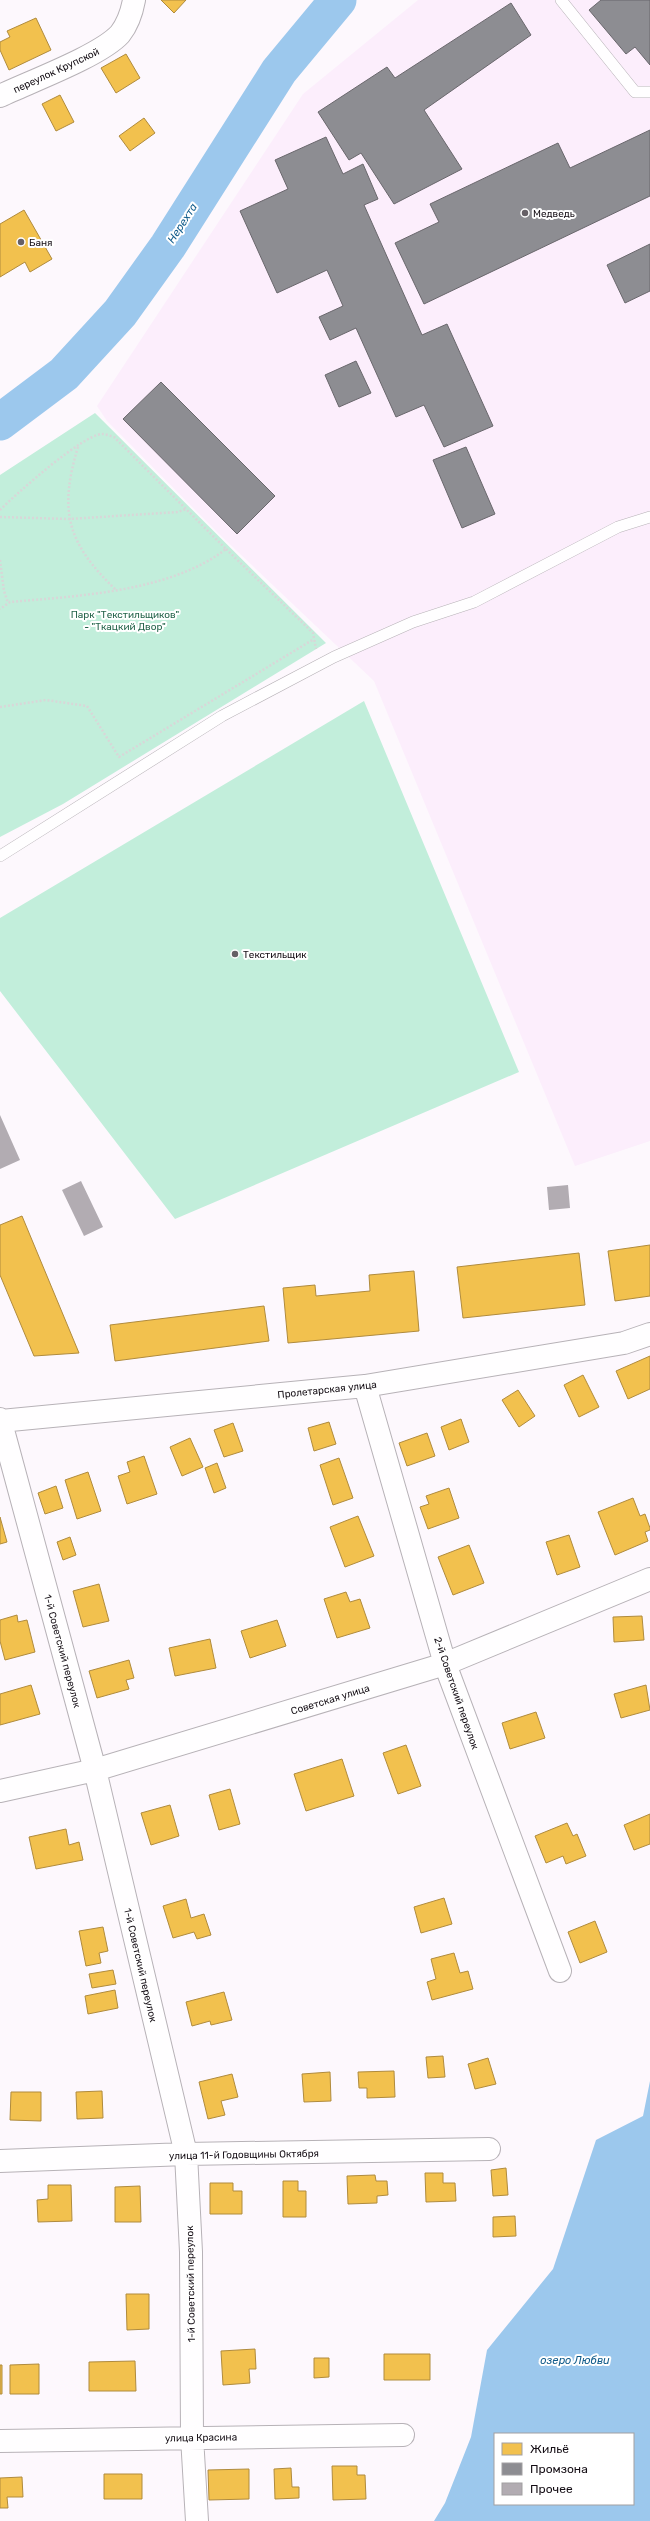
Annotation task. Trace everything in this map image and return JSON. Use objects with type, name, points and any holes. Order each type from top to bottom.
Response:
[{"type":"street","name":"переулок Крупской","points":[[0,96],[105,47],[120,33],[131,13],[134,1]]},
{"type":"street","name":"Пролетарская улица","points":[[0,1420],[365,1386],[624,1343],[650,1334]]},
{"type":"street","name":"2-й Советский переулок","points":[[365,1386],[444,1664],[560,1971]]},
{"type":"street","name":"1-й Советский переулок","points":[[0,1420],[95,1770],[186,2154],[191,2252],[192,2437],[197,2521]]},
{"type":"street","name":"Советская улица","points":[[0,1790],[95,1770],[444,1664],[650,1579]]},
{"type":"street","name":"улица 11-й Годовщины Октября","points":[[0,2161],[186,2154],[489,2149]]},
{"type":"street","name":"улица Красина","points":[[0,2441],[403,2435]]},
{"type":"lane","points":[[561,0],[635,92],[650,92]]},
{"type":"lane","points":[[0,856],[222,716],[320,664],[413,622],[474,602],[618,528],[650,517]]},
{"type":"path","points":[[0,510],[18,492],[90,438],[102,434],[114,437],[226,549],[313,633],[320,664]]},
{"type":"path","points":[[78,447],[73,464],[68,504],[69,519],[76,542],[86,559],[117,591]]},
{"type":"path","points":[[0,518],[69,519],[178,512],[186,509]]},
{"type":"path","points":[[0,609],[8,603],[117,591],[200,565],[226,549]]},
{"type":"path","points":[[0,560],[4,591],[8,603]]},
{"type":"path","points":[[0,707],[46,700],[87,706],[119,758],[314,639]]},
{"type":"shaded area","points":[[418,0],[650,0],[650,1141],[575,1166],[374,681],[219,534],[107,421],[97,406],[303,94]]},
{"type":"green space","name":"Парк \"Текстильщиков\" - \"Ткацкий Двор\"","points":[[95,413],[326,643],[63,804],[0,837],[0,475]]},
{"type":"green space","name":"Текстильщик","points":[[364,701],[519,1072],[175,1219],[0,991],[0,918]]},
{"type":"water","name":"озеро Любви","points":[[650,2081],[650,2521],[434,2521],[445,2503],[471,2437],[487,2350],[553,2269],[596,2140],[643,2116]]},
{"type":"building: Жильё","points":[[161,0],[186,0],[174,13]]},
{"type":"building: Жильё","points":[[36,18],[51,50],[9,70],[0,50],[0,42],[10,37],[7,31]]},
{"type":"building: Жильё","points":[[126,54],[140,78],[116,93],[101,68]]},
{"type":"building: Жильё","points":[[60,95],[74,122],[56,131],[42,104]]},
{"type":"building: Жильё","points":[[144,118],[155,133],[130,151],[119,136]]},
{"type":"building: Жильё","name":"Баня","points":[[24,210],[52,259],[30,272],[25,262],[0,277],[0,224]]},
{"type":"building: Жильё","points":[[22,1216],[79,1353],[34,1356],[0,1275],[0,1225]]},
{"type":"building: Жильё","points":[[650,1245],[650,1296],[615,1301],[608,1251]]},
{"type":"building: Жильё","points":[[579,1253],[585,1305],[463,1318],[457,1267]]},
{"type":"building: Жильё","points":[[414,1271],[419,1331],[288,1343],[283,1288],[315,1285],[316,1296],[370,1291],[369,1275]]},
{"type":"building: Жильё","points":[[264,1306],[269,1341],[115,1361],[110,1325]]},
{"type":"building: Жильё","points":[[650,1356],[650,1389],[628,1399],[616,1371]]},
{"type":"building: Жильё","points":[[583,1375],[599,1407],[579,1417],[564,1385]]},
{"type":"building: Жильё","points":[[518,1390],[535,1416],[519,1427],[502,1400]]},
{"type":"building: Жильё","points":[[461,1419],[469,1442],[449,1450],[441,1427]]},
{"type":"building: Жильё","points":[[329,1422],[336,1444],[314,1451],[308,1428]]},
{"type":"building: Жильё","points":[[233,1423],[243,1451],[224,1457],[214,1430]]},
{"type":"building: Жильё","points":[[427,1433],[435,1456],[407,1466],[399,1443]]},
{"type":"building: Жильё","points":[[190,1438],[203,1467],[182,1476],[170,1447]]},
{"type":"building: Жильё","points":[[144,1456],[157,1494],[127,1504],[118,1476],[130,1472],[127,1462]]},
{"type":"building: Жильё","points":[[339,1458],[353,1498],[333,1505],[320,1465]]},
{"type":"building: Жильё","points":[[217,1463],[226,1488],[214,1493],[205,1468]]},
{"type":"building: Жильё","points":[[88,1472],[101,1511],[77,1519],[65,1480]]},
{"type":"building: Жильё","points":[[56,1486],[63,1508],[45,1514],[38,1493]]},
{"type":"building: Жильё","points":[[449,1488],[459,1518],[428,1529],[420,1507],[429,1504],[426,1496]]},
{"type":"building: Жильё","points":[[633,1498],[640,1516],[645,1514],[650,1528],[650,1530],[645,1532],[648,1541],[615,1555],[598,1512]]},
{"type":"building: Жильё","points":[[358,1516],[374,1556],[345,1567],[330,1527]]},
{"type":"building: Жильё","points":[[0,1517],[7,1542],[0,1544]]},
{"type":"building: Жильё","points":[[569,1535],[580,1567],[557,1575],[546,1542]]},
{"type":"building: Жильё","points":[[70,1537],[76,1555],[63,1560],[57,1542]]},
{"type":"building: Жильё","points":[[469,1545],[484,1583],[453,1595],[438,1557]]},
{"type":"building: Жильё","points":[[99,1584],[109,1621],[83,1627],[73,1591]]},
{"type":"building: Жильё","points":[[346,1592],[350,1602],[360,1599],[370,1628],[337,1638],[324,1599]]},
{"type":"building: Жильё","points":[[17,1615],[18,1622],[27,1620],[35,1652],[5,1660],[0,1641],[0,1620]]},
{"type":"building: Жильё","points":[[642,1616],[644,1640],[614,1642],[613,1617]]},
{"type":"building: Жильё","points":[[277,1620],[286,1646],[250,1658],[241,1631]]},
{"type":"building: Жильё","points":[[210,1639],[216,1668],[175,1676],[169,1648]]},
{"type":"building: Жильё","points":[[129,1660],[134,1678],[126,1680],[129,1689],[97,1698],[89,1671]]},
{"type":"building: Жильё","points":[[31,1685],[40,1714],[0,1725],[0,1694]]},
{"type":"building: Жильё","points":[[646,1685],[650,1710],[621,1718],[614,1694]]},
{"type":"building: Жильё","points":[[536,1712],[545,1738],[510,1749],[502,1723]]},
{"type":"building: Жильё","points":[[406,1745],[421,1786],[398,1794],[383,1753]]},
{"type":"building: Жильё","points":[[342,1759],[354,1796],[306,1811],[294,1774]]},
{"type":"building: Жильё","points":[[230,1789],[240,1824],[219,1830],[209,1795]]},
{"type":"building: Жильё","points":[[170,1805],[179,1836],[151,1845],[141,1813]]},
{"type":"building: Жильё","points":[[650,1814],[650,1844],[634,1850],[624,1825]]},
{"type":"building: Жильё","points":[[567,1823],[573,1836],[577,1834],[586,1856],[566,1864],[563,1856],[546,1863],[535,1836]]},
{"type":"building: Жильё","points":[[66,1829],[69,1845],[79,1842],[83,1860],[36,1869],[29,1837]]},
{"type":"building: Жильё","points":[[444,1898],[452,1924],[421,1933],[414,1907]]},
{"type":"building: Жильё","points":[[186,1899],[191,1918],[204,1914],[211,1935],[197,1939],[194,1932],[173,1938],[163,1906]]},
{"type":"building: Жильё","points":[[595,1921],[607,1952],[580,1963],[568,1932]]},
{"type":"building: Жильё","points":[[103,1927],[108,1951],[99,1953],[101,1963],[86,1966],[79,1931]]},
{"type":"building: Жильё","points":[[454,1953],[460,1973],[468,1971],[473,1989],[432,2000],[427,1982],[436,1979],[431,1959]]},
{"type":"building: Жильё","points":[[113,1970],[116,1984],[92,1988],[89,1974]]},
{"type":"building: Жильё","points":[[115,1990],[118,2008],[88,2014],[85,1996]]},
{"type":"building: Жильё","points":[[224,1992],[232,2020],[211,2025],[210,2021],[192,2026],[186,2002]]},
{"type":"building: Жильё","points":[[443,2056],[445,2077],[428,2078],[426,2057]]},
{"type":"building: Жильё","points":[[488,2058],[496,2084],[475,2089],[468,2064]]},
{"type":"building: Жильё","points":[[394,2071],[395,2097],[367,2098],[367,2088],[359,2088],[358,2072]]},
{"type":"building: Жильё","points":[[330,2072],[331,2101],[304,2102],[302,2074]]},
{"type":"building: Жильё","points":[[232,2074],[238,2097],[221,2101],[225,2115],[208,2119],[199,2082]]},
{"type":"building: Жильё","points":[[102,2091],[103,2118],[77,2119],[76,2092]]},
{"type":"building: Жильё","points":[[11,2092],[41,2092],[41,2121],[10,2120]]},
{"type":"building: Жильё","points":[[506,2168],[508,2195],[493,2196],[491,2170]]},
{"type":"building: Жильё","points":[[425,2173],[443,2173],[443,2183],[455,2183],[456,2201],[426,2202]]},
{"type":"building: Жильё","points":[[375,2175],[376,2181],[387,2181],[388,2195],[377,2196],[377,2203],[348,2204],[347,2176]]},
{"type":"building: Жильё","points":[[283,2181],[298,2181],[298,2191],[306,2191],[306,2217],[283,2217]]},
{"type":"building: Жильё","points":[[210,2183],[233,2183],[233,2191],[242,2191],[242,2214],[210,2214]]},
{"type":"building: Жильё","points":[[48,2185],[71,2185],[72,2221],[38,2222],[37,2200],[48,2199]]},
{"type":"building: Жильё","points":[[140,2186],[141,2222],[115,2222],[115,2187]]},
{"type":"building: Жильё","points":[[515,2216],[516,2236],[493,2237],[493,2217]]},
{"type":"building: Жильё","points":[[126,2294],[149,2294],[149,2329],[127,2330]]},
{"type":"building: Жильё","points":[[255,2349],[256,2369],[249,2369],[250,2383],[223,2385],[221,2351]]},
{"type":"building: Жильё","points":[[384,2354],[430,2354],[430,2380],[384,2380]]},
{"type":"building: Жильё","points":[[314,2358],[329,2358],[329,2377],[314,2378]]},
{"type":"building: Жильё","points":[[135,2361],[136,2391],[89,2391],[89,2362]]},
{"type":"building: Жильё","points":[[39,2364],[39,2394],[10,2394],[10,2365]]},
{"type":"building: Жильё","points":[[0,2365],[2,2365],[2,2394],[0,2394]]},
{"type":"building: Жильё","points":[[332,2466],[357,2466],[357,2475],[365,2475],[366,2499],[333,2500]]},
{"type":"building: Жильё","points":[[291,2468],[292,2487],[299,2487],[299,2498],[275,2499],[274,2469]]},
{"type":"building: Жильё","points":[[249,2469],[249,2499],[209,2500],[208,2470]]},
{"type":"building: Жильё","points":[[104,2474],[142,2474],[142,2499],[104,2499]]},
{"type":"building: Жильё","points":[[22,2477],[23,2497],[7,2497],[8,2508],[0,2508],[0,2478]]},
{"type":"building: Промзона","points":[[601,0],[650,0],[650,65],[635,47],[626,54],[589,10]]},
{"type":"building: Промзона","points":[[511,3],[531,35],[424,110],[462,169],[394,204],[361,153],[349,160],[318,112],[387,67],[395,78]]},
{"type":"building: Промзона","name":"Медведь","points":[[650,130],[650,196],[424,304],[395,243],[439,222],[430,204],[558,143],[570,168]]},
{"type":"building: Промзона","points":[[326,137],[343,174],[363,164],[378,199],[364,205],[422,335],[447,324],[493,426],[444,447],[424,405],[396,417],[356,328],[330,340],[319,317],[343,306],[327,270],[277,293],[240,211],[288,189],[275,160]]},
{"type":"building: Промзона","points":[[650,244],[650,291],[625,303],[607,265]]},
{"type":"building: Промзона","points":[[356,361],[371,393],[339,407],[325,375]]},
{"type":"building: Промзона","points":[[161,382],[275,496],[237,534],[123,419]]},
{"type":"building: Промзона","points":[[466,447],[495,514],[462,528],[433,460]]},
{"type":"building: Прочее","points":[[0,1115],[20,1160],[0,1169]]},
{"type":"building: Прочее","points":[[81,1181],[103,1227],[84,1236],[62,1190]]},
{"type":"building: Прочее","points":[[568,1185],[570,1208],[549,1210],[547,1187]]},
{"type":"waterway","name":"Нерехта","points":[[0,422],[64,374],[120,313],[168,246],[279,71],[338,0]]},
{"type":"place","name":"Медведь","points":[[525,213]]},
{"type":"place","name":"Баня","points":[[21,242]]},
{"type":"place","name":"Текстильщик","points":[[235,954]]}]
